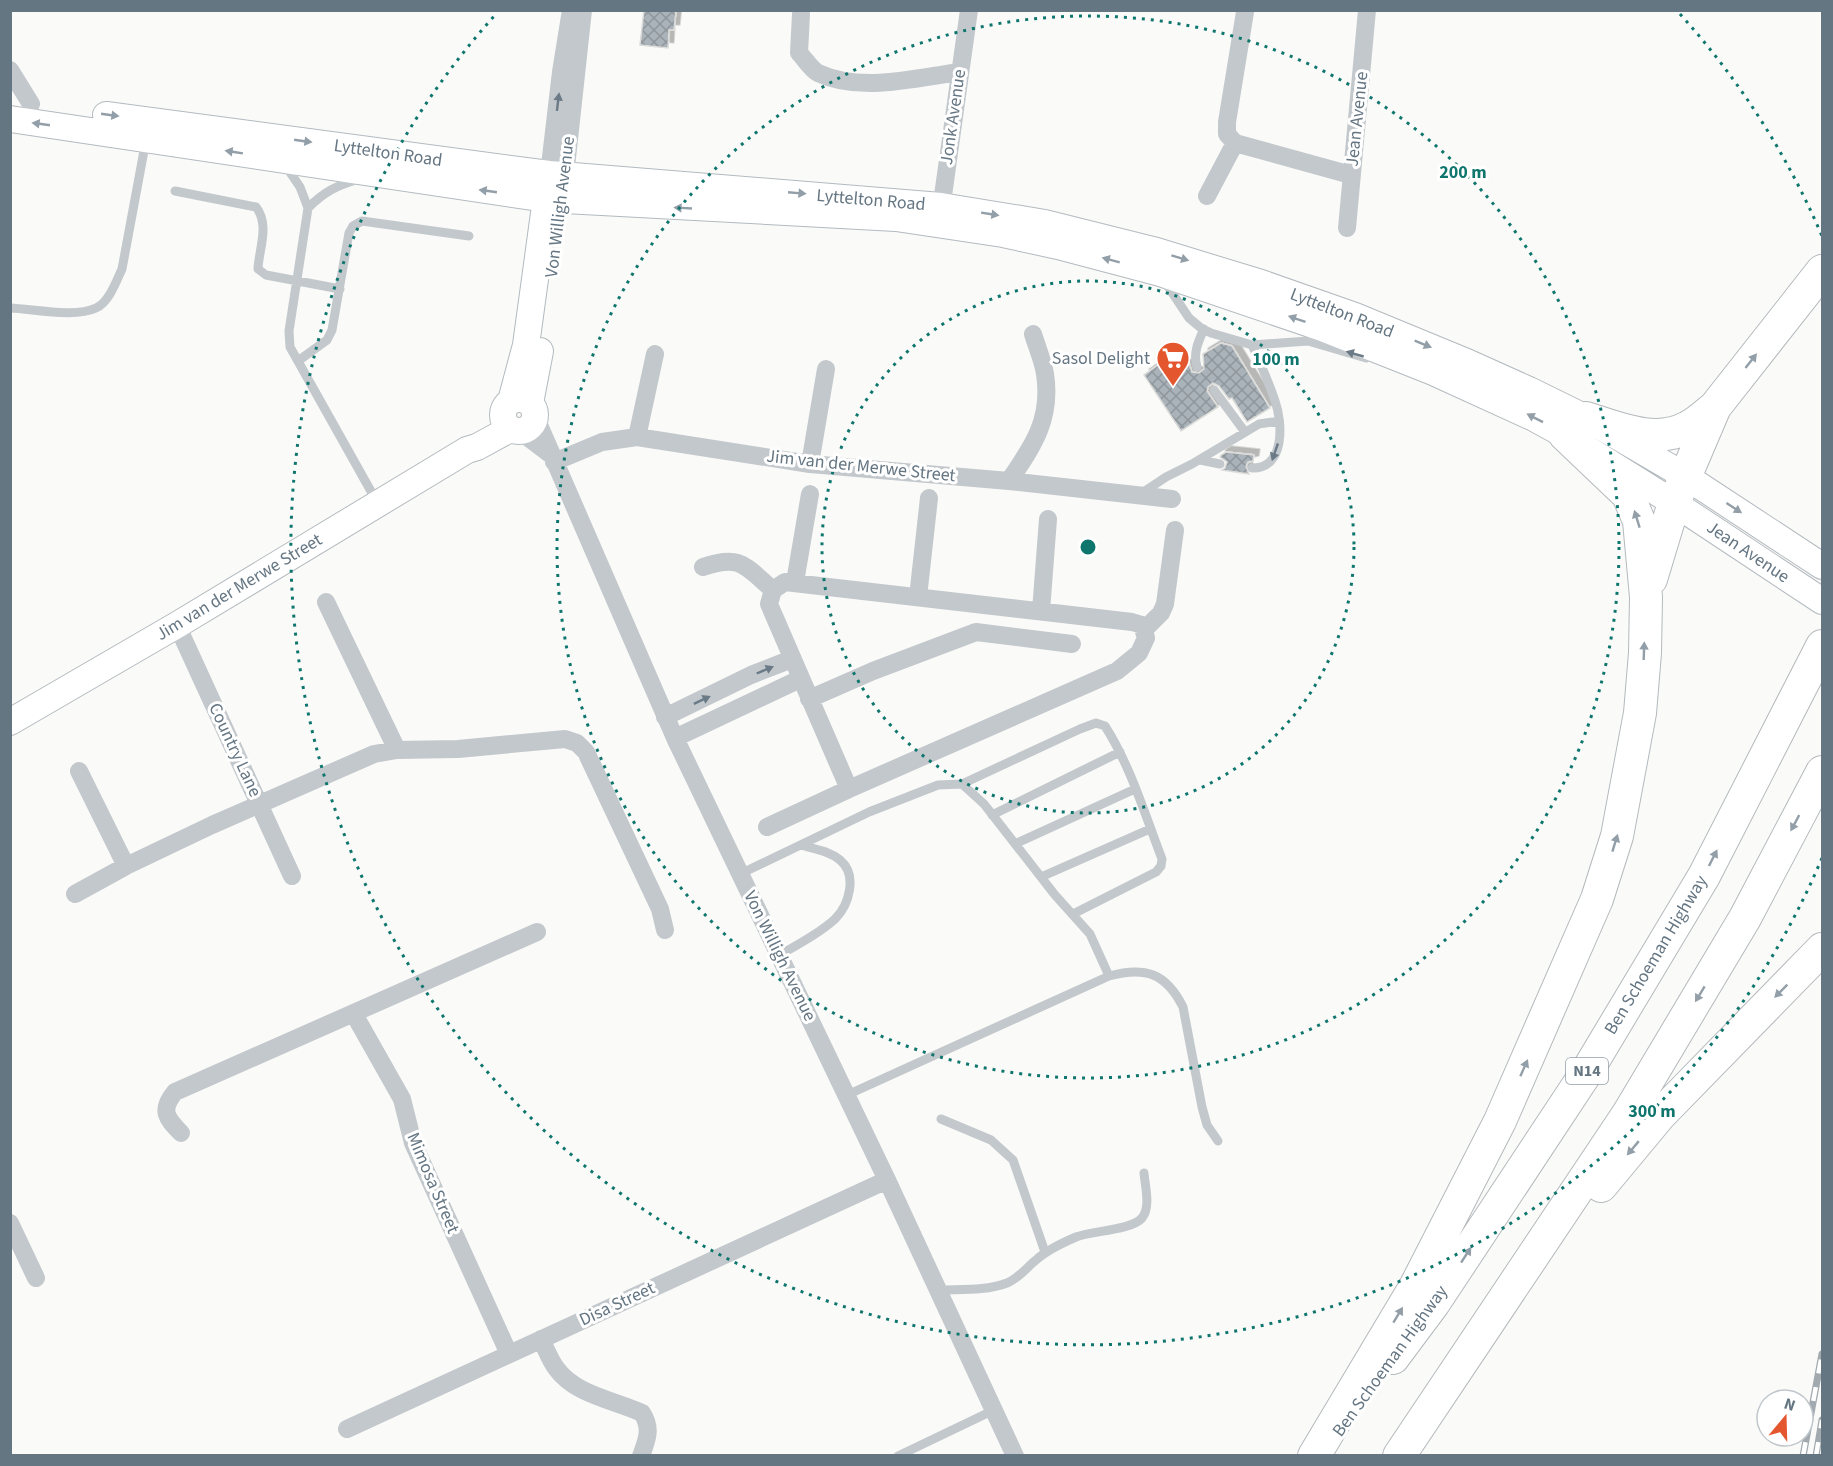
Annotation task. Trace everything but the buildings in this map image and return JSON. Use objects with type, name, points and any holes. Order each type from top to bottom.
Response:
[{"type":"highway","points":[[1576,426],[1653,435],[1669,434],[1688,428],[1715,407],[1822,271]]},
{"type":"highway","points":[[1646,597],[1679,490],[1715,407]]},
{"type":"highway","points":[[1314,1455],[1415,1287],[1500,1121],[1553,1005],[1597,899],[1617,836],[1640,713],[1646,597],[1639,521],[1628,495],[1576,426]]},
{"type":"highway","name":"Ben Schoeman Highway","points":[[1321,1455],[1434,1303],[1586,1073],[1704,876],[1818,654]]},
{"type":"highway","points":[[1399,1455],[1628,1114],[1745,918],[1822,772]]},
{"type":"highway","points":[[1404,1455],[1482,1351],[1582,1208],[1660,1115],[1822,949]]},
{"type":"main road","name":"Lyttelton Road","points":[[21,103],[555,187]]},
{"type":"main road","name":"Lyttelton Road","points":[[10,119],[375,174],[1045,223],[1153,250],[1262,283],[1354,316],[1469,363],[1679,490]]},
{"type":"main road","name":"Von Willigh Avenue","points":[[519,416],[526,345],[555,187]]},
{"type":"main road","name":"Lyttelton Road","points":[[940,215],[1003,234],[1160,273],[1322,328],[1433,372],[1534,418],[1576,426]]},
{"type":"main road","name":"Jim van der Merwe Street","points":[[10,722],[177,625],[467,450],[478,436],[519,416]]},
{"type":"main road","name":"Jean Avenue","points":[[1679,490],[1822,566]]},
{"type":"main road","name":"Jean Avenue","points":[[1679,490],[1822,601]]},
{"type":"street","name":"Von Willigh Avenue","points":[[555,187],[571,10]]},
{"type":"street","name":"Von Willigh Avenue","points":[[555,187],[583,10]]},
{"type":"street","name":"Jonk Avenue","points":[[940,215],[969,10]]},
{"type":"street","name":"Jean Avenue","points":[[1347,228],[1367,10]]},
{"type":"street","points":[[1245,12],[1227,134],[1235,143],[1351,175]]},
{"type":"street","points":[[801,14],[799,53],[816,72],[844,81],[888,82],[960,72]]},
{"type":"street","points":[[10,70],[21,103]]},
{"type":"street","points":[[1207,196],[1235,143]]},
{"type":"street","points":[[1009,481],[1035,442],[1046,404],[1045,374],[1033,334]]},
{"type":"street","points":[[637,437],[655,354]]},
{"type":"street","points":[[810,464],[826,369]]},
{"type":"street","name":"Von Willigh Avenue","points":[[519,416],[549,444],[552,458],[665,717],[887,1180],[1015,1455]]},
{"type":"street","name":"Jim van der Merwe Street","points":[[552,458],[602,442],[637,437],[810,464],[1009,481],[1172,500]]},
{"type":"street","points":[[795,582],[810,494]]},
{"type":"street","points":[[918,597],[929,498]]},
{"type":"street","points":[[1041,611],[1048,519]]},
{"type":"street","points":[[1144,630],[1161,613],[1165,604],[1175,530]]},
{"type":"street","points":[[703,567],[722,561],[744,565],[773,590]]},
{"type":"street","points":[[767,827],[1117,671],[1139,653],[1146,638],[1142,625],[1041,611],[785,582],[773,590],[769,604],[849,789]]},
{"type":"street","points":[[326,602],[397,750]]},
{"type":"street","name":"Country Lane","points":[[177,625],[292,876]]},
{"type":"street","points":[[809,699],[873,671],[975,632],[1072,644]]},
{"type":"street","points":[[665,717],[752,675],[792,659]]},
{"type":"street","points":[[675,738],[800,679]]},
{"type":"street","points":[[75,894],[126,866],[260,803],[374,754],[397,750],[458,749],[565,739],[577,743],[586,752],[594,767],[660,909],[665,930]]},
{"type":"street","points":[[79,771],[126,866]]},
{"type":"street","points":[[181,1133],[169,1121],[166,1110],[167,1102],[176,1092],[537,932]]},
{"type":"street","name":"Mimosa Street","points":[[354,1014],[402,1099],[413,1143],[509,1354]]},
{"type":"street","name":"Disa Street","points":[[347,1429],[887,1180]]},
{"type":"street","points":[[10,1223],[36,1278]]},
{"type":"street","points":[[541,1339],[555,1367],[570,1382],[581,1390],[642,1413],[649,1430],[641,1455]]},
{"type":"lane","points":[[10,308],[79,313],[98,307],[113,289],[122,269],[146,138]]},
{"type":"lane","points":[[281,159],[300,188],[308,208],[289,330],[290,347],[378,504]]},
{"type":"lane","points":[[308,208],[322,193],[335,186],[375,174]]},
{"type":"lane","points":[[175,191],[256,207],[262,214],[264,223],[258,269],[266,275],[340,289]]},
{"type":"lane","points":[[298,361],[327,340],[332,330],[349,233],[353,226],[362,221],[469,236]]},
{"type":"lane","points":[[1160,273],[1189,318],[1204,329],[1252,345],[1308,341],[1358,356],[1433,372]]},
{"type":"lane","points":[[1197,367],[1196,346],[1204,329]]},
{"type":"lane","points":[[1252,345],[1276,403],[1279,421],[1278,448],[1275,458],[1266,466],[1252,468]]},
{"type":"lane","points":[[1214,390],[1245,432]]},
{"type":"lane","points":[[1138,496],[1166,477],[1200,460],[1245,432],[1265,422],[1279,421]]},
{"type":"lane","points":[[1200,460],[1220,464]]},
{"type":"lane","points":[[740,874],[869,812],[938,785],[962,784],[1096,723],[1105,726],[1120,752],[1162,860],[1156,872],[1073,914]]},
{"type":"lane","points":[[992,815],[1120,752]]},
{"type":"lane","points":[[962,784],[984,804],[1041,877],[1090,934],[1109,976]]},
{"type":"lane","points":[[1015,844],[1135,789]]},
{"type":"lane","points":[[1041,877],[1150,829]]},
{"type":"lane","points":[[780,955],[837,918],[849,895],[851,884],[843,862],[829,853],[801,845]]},
{"type":"lane","points":[[846,1095],[1109,976],[1134,970],[1146,972],[1165,982],[1184,1007],[1207,1125],[1218,1141]]},
{"type":"lane","points":[[941,1119],[991,1140],[1013,1160],[1045,1252]]},
{"type":"lane","points":[[939,1290],[992,1287],[1006,1283],[1017,1278],[1045,1252],[1077,1237],[1129,1225],[1141,1219],[1147,1208],[1144,1173]]},
{"type":"lane","points":[[898,1455],[994,1410]]},
{"type":"railway","points":[[1803,1456],[1822,1354]]},
{"type":"railway","points":[[1816,1456],[1822,1420]]},
{"type":"place","name":"Sasol Delight","points":[[1173,387]]}]
